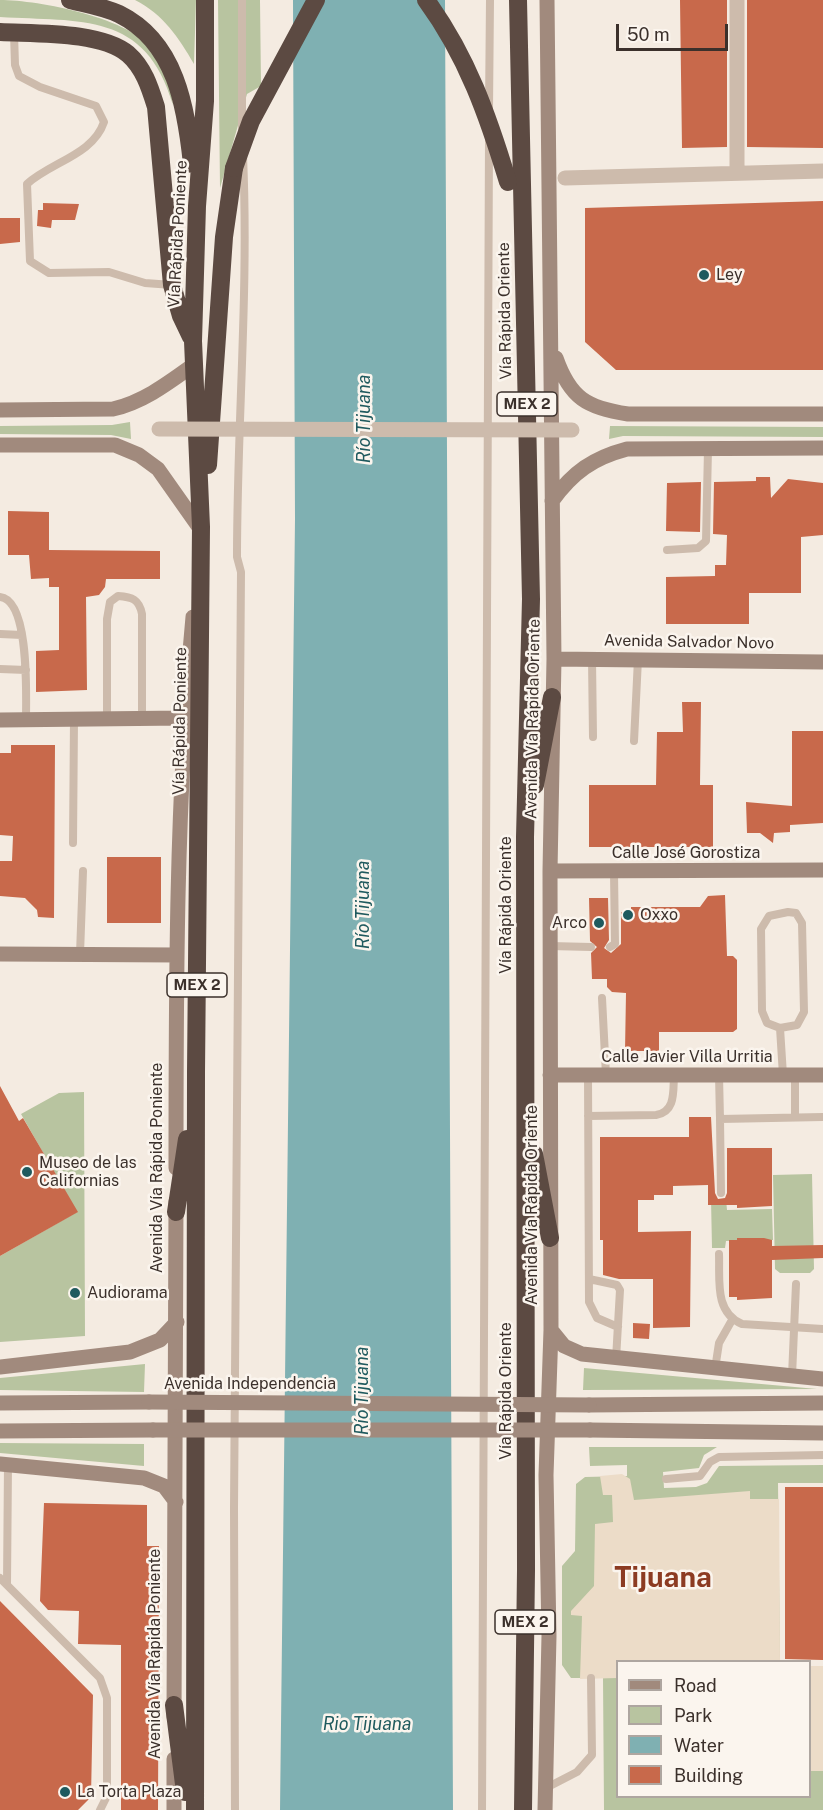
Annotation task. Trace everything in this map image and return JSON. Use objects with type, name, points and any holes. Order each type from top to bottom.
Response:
[{"type":"highway","points":[[70,0],[118,13],[140,27],[154,41],[168,61],[187,118],[197,206]]},
{"type":"highway","name":"Vía Rápida Poniente","points":[[195,1810],[196,1072],[201,527],[192,366],[197,206],[205,101],[206,0]]},
{"type":"highway","points":[[201,527],[224,237],[234,168],[252,122],[316,0]]},
{"type":"highway","points":[[426,0],[450,33],[468,69],[483,104],[508,182],[513,230],[528,690]]},
{"type":"highway","name":"Vía Rápida Oriente","points":[[519,0],[531,599],[525,837],[523,1810]]},
{"type":"highway","points":[[520,117],[524,0]]},
{"type":"highway","points":[[7,32],[90,39],[112,45],[128,54],[141,70],[150,85],[156,107],[172,285],[181,316],[193,341]]},
{"type":"highway","points":[[525,837],[552,697]]},
{"type":"highway","points":[[176,1212],[196,1072]]},
{"type":"highway","points":[[526,1107],[549,1238]]},
{"type":"highway","points":[[174,1705],[187,1810]]},
{"type":"main road","points":[[547,0],[552,501]]},
{"type":"main road","points":[[552,348],[564,381],[571,390],[583,400],[602,410],[628,414],[823,414]]},
{"type":"main road","points":[[0,410],[112,409],[127,406],[158,390],[192,366]]},
{"type":"main road","points":[[0,446],[115,445],[158,469],[201,527]]},
{"type":"main road","points":[[552,501],[569,478],[585,465],[604,455],[646,448],[823,448]]},
{"type":"main road","name":"Avenida Vía Rápida Oriente","points":[[545,1810],[549,1636],[546,1474],[551,1330],[550,871],[554,659],[552,501]]},
{"type":"main road","name":"Avenida Vía Rápida Poniente","points":[[174,1810],[177,954],[183,718],[201,527]]},
{"type":"main road","name":"Avenida Salvador Novo","points":[[554,659],[823,662]]},
{"type":"main road","points":[[0,720],[183,718]]},
{"type":"main road","name":"Calle José Gorostiza","points":[[550,871],[823,870]]},
{"type":"main road","points":[[0,954],[177,954]]},
{"type":"main road","name":"Calle Javier Villa Urritia","points":[[550,1075],[823,1075]]},
{"type":"main road","points":[[0,1367],[130,1352],[160,1340],[177,1322]]},
{"type":"main road","points":[[551,1330],[567,1349],[582,1354],[823,1379]]},
{"type":"main road","name":"Avenida Independencia","points":[[0,1403],[589,1405],[823,1402]]},
{"type":"main road","points":[[0,1431],[590,1430],[823,1433]]},
{"type":"main road","points":[[4,1464],[144,1478],[164,1486],[176,1502]]},
{"type":"street","points":[[737,0],[737,172]]},
{"type":"street","points":[[566,178],[823,171]]},
{"type":"street","points":[[159,429],[572,430]]},
{"type":"lane","points":[[235,1810],[234,1508],[241,572],[237,557],[237,462],[241,394],[244,179],[242,0]]},
{"type":"lane","points":[[482,1810],[486,444],[490,0]]},
{"type":"lane","points":[[7,32],[19,76],[40,87],[96,106],[104,122],[100,134],[88,146],[40,172],[27,184],[30,261],[49,273],[109,272],[145,283],[172,285]]},
{"type":"lane","points":[[667,550],[698,548],[706,541],[708,449]]},
{"type":"lane","points":[[107,719],[107,619],[110,602],[118,596],[135,599],[141,606],[142,720]]},
{"type":"lane","points":[[0,597],[4,597],[14,607],[22,635],[26,670],[26,720]]},
{"type":"lane","points":[[0,634],[22,635]]},
{"type":"lane","points":[[592,659],[593,736]]},
{"type":"lane","points":[[634,741],[638,659]]},
{"type":"lane","points":[[0,669],[26,670]]},
{"type":"lane","points":[[73,843],[74,719]]},
{"type":"lane","points":[[80,954],[83,871]]},
{"type":"lane","points":[[610,947],[615,944],[614,872]]},
{"type":"lane","points":[[788,912],[796,913],[802,923],[804,1012],[797,1025],[780,1028],[767,1023],[762,1011],[761,929],[769,916],[788,912]]},
{"type":"lane","points":[[550,946],[591,947]]},
{"type":"lane","points":[[602,998],[606,1075]]},
{"type":"lane","points":[[780,1028],[795,1117]]},
{"type":"lane","points":[[588,1075],[589,1302],[593,1314],[618,1327]]},
{"type":"lane","points":[[588,1116],[656,1115],[665,1112],[672,1102],[674,1075]]},
{"type":"lane","points":[[719,1075],[721,1193]]},
{"type":"lane","points":[[720,1119],[823,1117]]},
{"type":"lane","points":[[719,1254],[722,1305],[732,1320],[742,1324],[823,1329]]},
{"type":"lane","points":[[589,1279],[619,1287],[616,1359]]},
{"type":"lane","points":[[792,1376],[796,1328],[796,1284]]},
{"type":"lane","points":[[715,1369],[719,1343],[732,1320]]},
{"type":"lane","points":[[666,1479],[700,1476],[710,1462],[719,1457],[823,1455]]},
{"type":"lane","points":[[4,1464],[3,1581],[100,1678],[104,1685],[107,1698],[107,1796],[100,1810]]},
{"type":"lane","points":[[546,1788],[577,1772],[592,1755],[591,1678]]},
{"type":"green space","points":[[0,0],[37,3],[84,13],[127,30],[144,40],[156,52],[163,64],[173,105],[161,74],[146,52],[128,37],[107,28],[83,22],[0,17]]},
{"type":"green space","points":[[135,0],[196,0],[194,64],[162,20]]},
{"type":"green space","points":[[218,0],[260,0],[261,86],[247,94],[220,188]]},
{"type":"green space","points":[[130,422],[131,439],[111,435],[0,434],[0,426],[112,425]]},
{"type":"green space","points":[[610,426],[823,427],[823,437],[623,436],[609,439]]},
{"type":"green space","points":[[84,1092],[85,1336],[0,1342],[0,1256],[77,1212],[21,1114],[59,1093]]},
{"type":"green space","points":[[812,1174],[814,1269],[810,1273],[780,1273],[775,1269],[773,1175]]},
{"type":"green space","points":[[711,1199],[726,1199],[727,1210],[772,1209],[773,1240],[726,1241],[725,1248],[712,1248]]},
{"type":"green space","points":[[145,1364],[144,1392],[0,1390],[0,1378]]},
{"type":"green space","points":[[584,1368],[817,1389],[583,1390]]},
{"type":"green space","points":[[0,1443],[144,1444],[144,1466],[0,1453]]},
{"type":"green space","points":[[589,1447],[717,1447],[704,1455],[699,1468],[663,1472],[664,1488],[696,1487],[707,1483],[719,1466],[823,1465],[823,1483],[778,1483],[780,1660],[616,1660],[616,1798],[811,1798],[811,1666],[823,1666],[823,1810],[604,1810],[603,1678],[571,1678],[562,1665],[562,1566],[575,1551],[576,1484],[585,1477],[627,1476],[627,1465],[590,1466]]},
{"type":"shaded area","points":[[622,1474],[630,1479],[634,1500],[750,1491],[750,1499],[779,1499],[780,1660],[616,1660],[616,1678],[580,1679],[582,1616],[571,1615],[571,1611],[594,1586],[595,1524],[613,1522],[612,1495],[603,1495],[600,1476]]},
{"type":"shaded area","points":[[811,1666],[823,1666],[823,1771],[811,1771]]},
{"type":"water","name":"Rio Tijuana","points":[[293,0],[445,0],[453,1810],[280,1810],[295,519]]},
{"type":"building","points":[[680,0],[727,0],[727,147],[682,148]]},
{"type":"building","points":[[747,0],[823,0],[823,148],[747,147]]},
{"type":"building","name":"Ley","points":[[823,201],[823,370],[616,370],[585,342],[585,208]]},
{"type":"building","points":[[43,203],[79,204],[75,220],[52,220],[51,228],[37,226],[38,210],[43,210]]},
{"type":"building","points":[[0,218],[20,218],[20,242],[0,244]]},
{"type":"building","points":[[756,477],[770,477],[771,498],[788,479],[823,483],[823,535],[801,537],[801,593],[749,593],[749,624],[666,624],[666,577],[715,576],[715,565],[726,565],[727,535],[713,534],[714,482],[756,481]]},
{"type":"building","points":[[701,482],[700,532],[666,531],[667,483]]},
{"type":"building","points":[[8,511],[49,512],[49,550],[160,551],[160,579],[106,579],[105,587],[99,595],[86,597],[87,690],[36,692],[36,651],[59,650],[59,587],[49,587],[49,578],[31,579],[29,555],[8,555]]},
{"type":"building","points":[[682,702],[701,702],[700,785],[713,785],[713,847],[589,847],[589,785],[656,785],[657,732],[683,732]]},
{"type":"building","points":[[792,731],[823,731],[823,823],[790,825],[790,832],[774,833],[773,843],[760,833],[747,833],[746,802],[792,806]]},
{"type":"building","points":[[11,745],[55,745],[54,918],[38,917],[37,910],[25,898],[0,896],[0,861],[12,861],[13,836],[0,835],[0,753],[11,753]]},
{"type":"building","points":[[107,857],[161,857],[161,923],[107,923]]},
{"type":"building","points":[[725,895],[727,956],[733,956],[737,960],[737,1029],[733,1032],[659,1032],[659,1051],[625,1051],[626,993],[612,992],[607,987],[607,979],[592,979],[591,953],[597,947],[590,941],[589,898],[608,898],[609,940],[604,948],[611,953],[621,944],[621,912],[631,911],[631,907],[700,907],[708,896]]},
{"type":"building","name":"Museo de las Californias","points":[[0,1086],[19,1121],[23,1118],[78,1212],[0,1256]]},
{"type":"building","points":[[689,1117],[711,1117],[715,1193],[718,1199],[725,1198],[727,1193],[727,1148],[772,1148],[772,1206],[737,1208],[737,1205],[708,1205],[708,1185],[673,1186],[673,1195],[654,1195],[654,1200],[638,1200],[638,1232],[691,1231],[690,1327],[653,1328],[653,1279],[619,1279],[603,1275],[603,1240],[600,1240],[600,1137],[689,1137]]},
{"type":"building","points":[[737,1238],[764,1238],[772,1240],[772,1246],[823,1245],[823,1258],[772,1260],[772,1298],[737,1300],[737,1297],[729,1297],[729,1240],[737,1240]]},
{"type":"building","points":[[633,1323],[650,1324],[649,1339],[633,1338]]},
{"type":"building","points":[[785,1487],[823,1487],[823,1660],[785,1659]]},
{"type":"building","points":[[44,1503],[147,1505],[147,1546],[159,1546],[158,1810],[121,1810],[121,1645],[78,1644],[79,1611],[48,1610],[40,1601]]},
{"type":"building","points":[[0,1601],[93,1695],[91,1797],[78,1810],[0,1810]]},
{"type":"place","name":"Ley","points":[[704,275]]},
{"type":"place","name":"Oxxo","points":[[628,915]]},
{"type":"place","name":"Arco","points":[[599,923]]},
{"type":"place","name":"Museo de las Californias","points":[[27,1172]]},
{"type":"place","name":"Audiorama","points":[[75,1293]]},
{"type":"place","name":"La Torta Plaza","points":[[65,1792]]},
{"type":"district","name":"Tijuana","points":[[663,1578]]},
{"type":"water label","name":"Río Tijuana","points":[[364,419]]},
{"type":"water label","name":"Río Tijuana","points":[[363,905]]},
{"type":"water label","name":"Río Tijuana","points":[[362,1391]]}]
